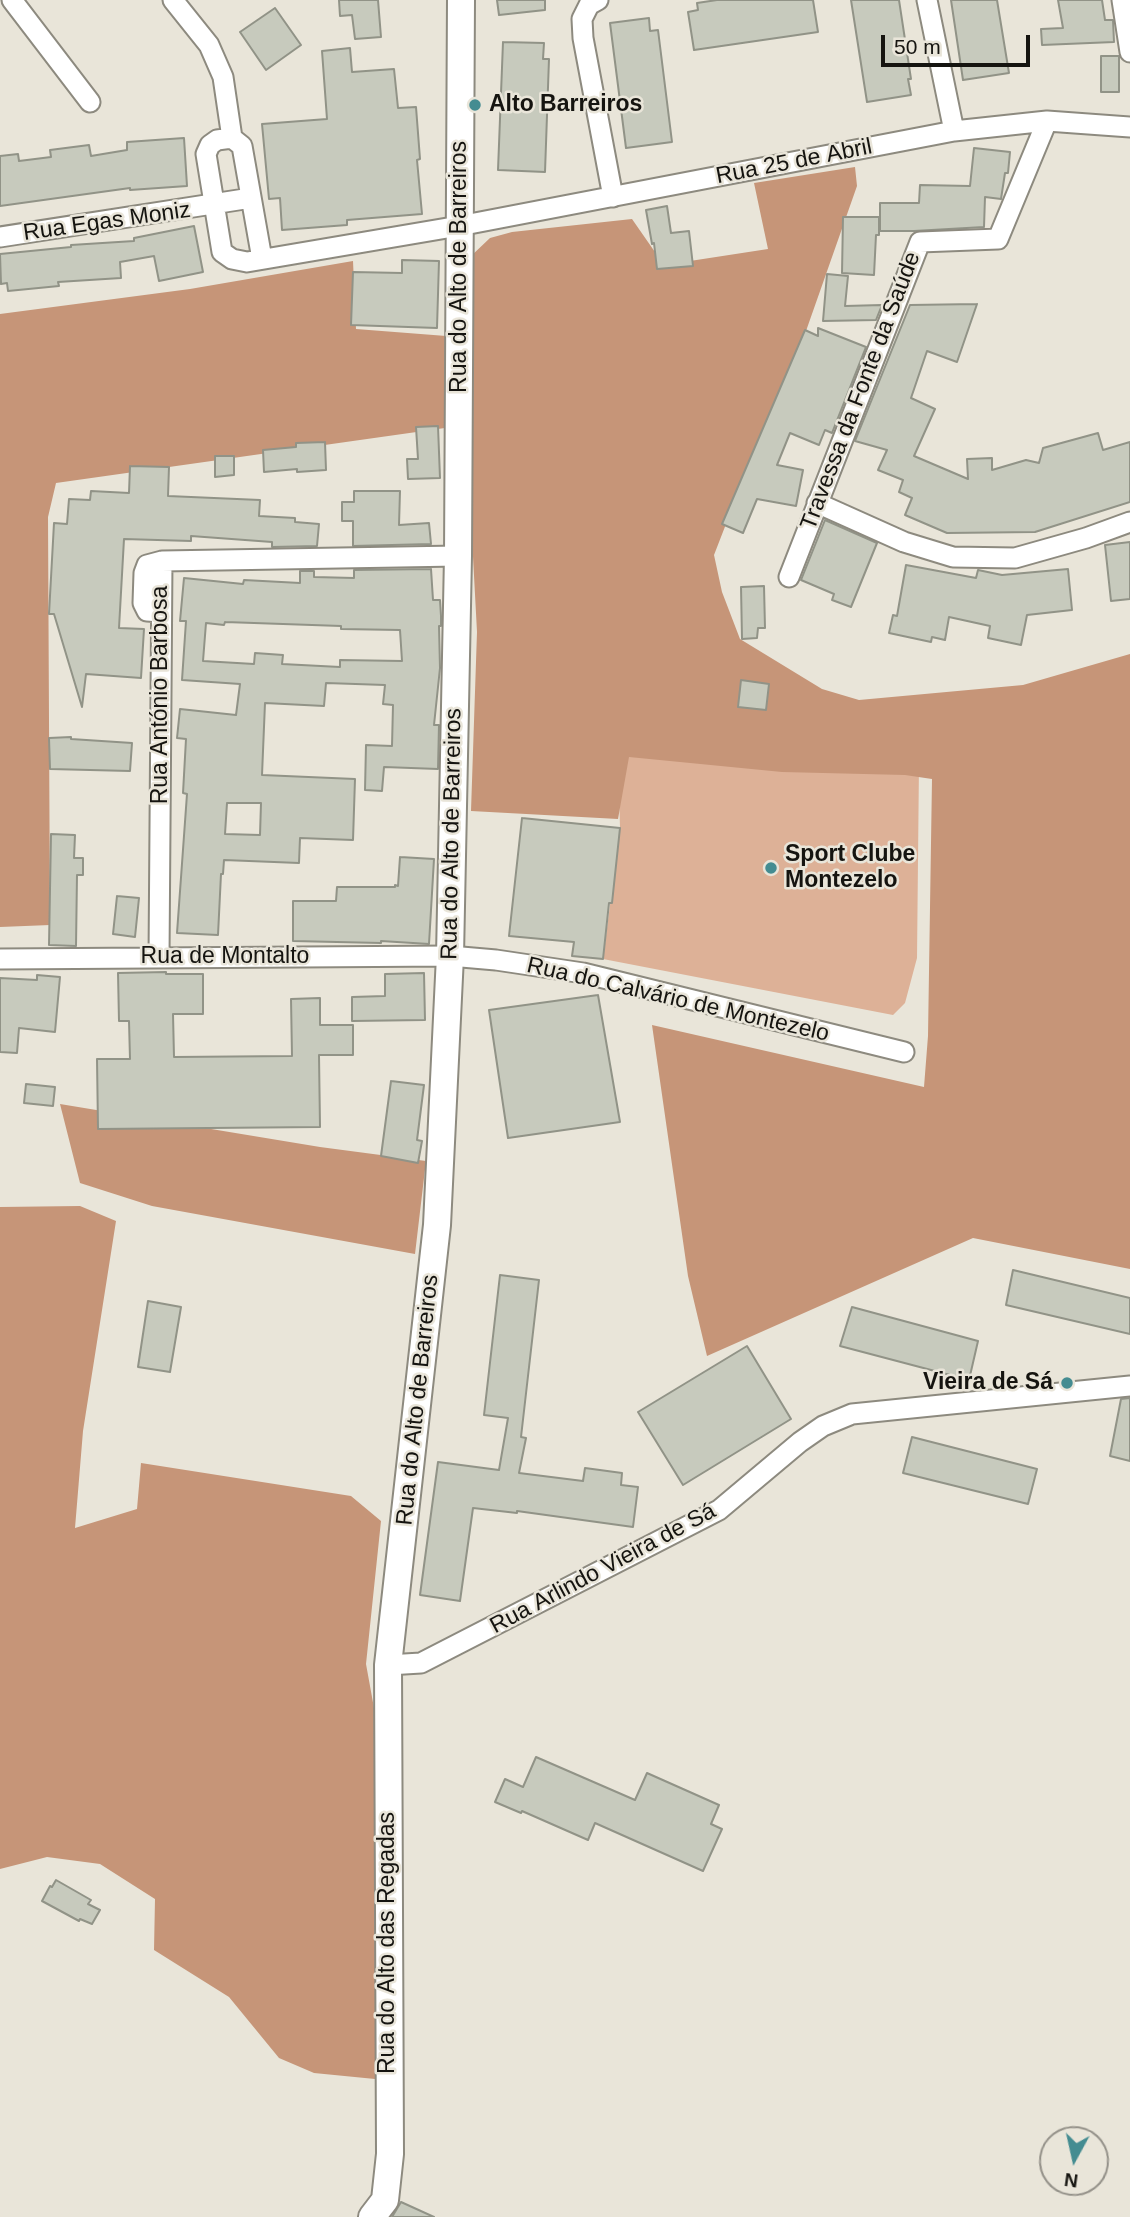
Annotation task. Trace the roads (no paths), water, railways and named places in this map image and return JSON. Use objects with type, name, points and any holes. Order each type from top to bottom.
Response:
[{"type":"street","points":[[12,0],[90,102]]},
{"type":"street","points":[[173,0],[209,45],[223,77],[232,138],[242,146],[262,259]]},
{"type":"street","name":"Rua do Alto de Barreiros","points":[[388,1665],[437,1225],[450,956],[458,556],[461,0]]},
{"type":"street","points":[[598,0],[589,5],[582,19],[583,37],[613,197]]},
{"type":"street","points":[[927,0],[954,131]]},
{"type":"street","points":[[1122,0],[1130,52]]},
{"type":"street","name":"Rua 25 de Abril","points":[[460,226],[954,131],[1047,121],[1130,127]]},
{"type":"street","name":"Travessa da Fonte da Saúde","points":[[789,576],[920,242],[998,239],[1047,121]]},
{"type":"street","name":"Rua Egas Moniz","points":[[232,138],[217,140],[210,145],[206,155],[222,251],[232,259],[247,262],[460,226]]},
{"type":"street","name":"Rua Egas Moniz","points":[[0,237],[251,198]]},
{"type":"street","points":[[817,503],[904,542],[953,556],[1015,558],[1086,538],[1130,522]]},
{"type":"street","name":"Rua António Barbosa","points":[[159,958],[162,561],[458,556]]},
{"type":"street","name":"Rua de Montalto","points":[[0,959],[450,956]]},
{"type":"street","name":"Rua do Calvário de Montezelo","points":[[450,956],[583,973],[904,1052]]},
{"type":"street","name":"Rua Arlindo Vieira de Sá","points":[[388,1665],[421,1663],[719,1510],[800,1442],[823,1426],[852,1414],[1130,1386]]},
{"type":"street","name":"Rua do Alto das Regadas","points":[[372,2217],[385,2200],[390,2154],[388,1665]]},
{"type":"place","name":"Alto Barreiros","points":[[475,105]]},
{"type":"place","name":"Sport Clube Montezelo","points":[[771,868]]},
{"type":"place","name":"Vieira de Sá","points":[[1067,1383]]}]
